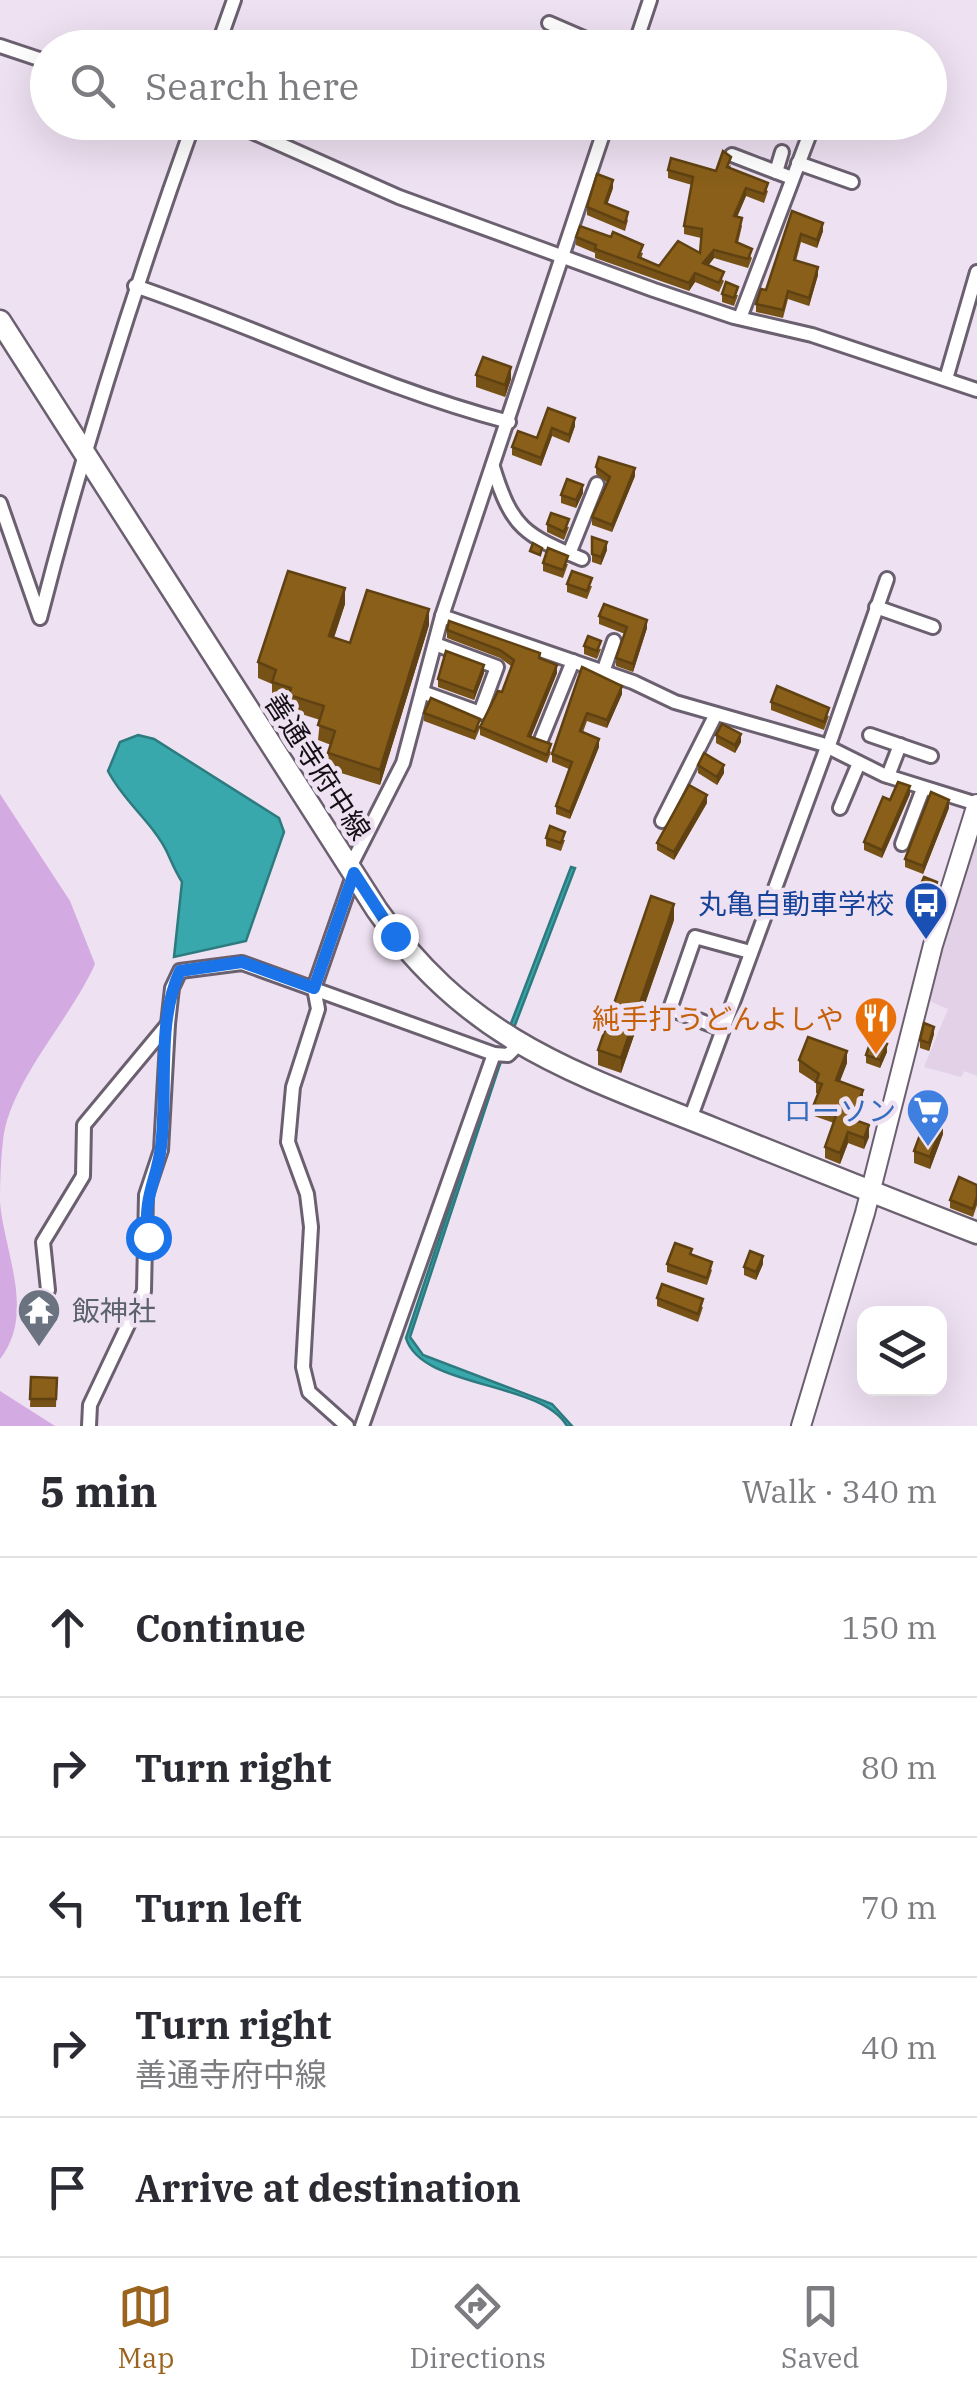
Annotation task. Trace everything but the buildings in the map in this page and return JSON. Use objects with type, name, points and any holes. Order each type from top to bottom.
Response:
[{"type":"main road","name":"善通寺府中線","points":[[0,321],[395,936],[430,977],[518,1045],[548,1062],[977,1234]]},
{"type":"street","points":[[224,30],[234,0]]},
{"type":"street","points":[[640,30],[650,0]]},
{"type":"street","points":[[549,23],[565,30]]},
{"type":"street","points":[[0,46],[30,56]]},
{"type":"street","points":[[0,503],[40,618],[84,449],[135,286],[188,140]]},
{"type":"street","points":[[271,140],[400,197],[561,256],[740,318],[812,334],[977,390]]},
{"type":"street","points":[[347,1426],[309,1392],[303,1367],[311,1227],[307,1194],[288,1142],[293,1087],[318,1009],[314,988],[352,870],[403,764],[442,616],[601,140]]},
{"type":"street","points":[[740,318],[807,140]]},
{"type":"street","points":[[776,172],[782,152]]},
{"type":"street","points":[[732,155],[792,178]]},
{"type":"street","points":[[798,163],[852,182]]},
{"type":"street","points":[[946,379],[977,272]]},
{"type":"street","points":[[135,286],[253,327],[349,370],[509,422]]},
{"type":"street","points":[[493,467],[502,496],[528,536],[575,556],[597,484]]},
{"type":"street","points":[[690,1119],[887,578]]},
{"type":"street","points":[[876,606],[934,627]]},
{"type":"street","points":[[442,616],[716,714],[828,748],[922,789],[977,804],[867,1190],[865,1214],[801,1426]]},
{"type":"street","points":[[603,672],[614,641]]},
{"type":"street","points":[[422,692],[480,713],[497,667],[435,644]]},
{"type":"street","points":[[541,740],[573,661]]},
{"type":"street","points":[[662,821],[716,714]]},
{"type":"street","points":[[870,735],[931,756]]},
{"type":"street","points":[[888,776],[900,746]]},
{"type":"street","points":[[840,808],[859,763]]},
{"type":"street","points":[[902,844],[922,789]]},
{"type":"street","points":[[722,1029],[670,1009],[695,936],[750,952]]},
{"type":"street","points":[[88,1426],[90,1405],[144,1291],[146,1194],[160,1150],[172,988],[180,971],[242,962],[494,1054],[508,1056],[518,1045]]},
{"type":"street","points":[[48,1290],[44,1242],[84,1176],[84,1125],[168,1024]]},
{"type":"street","points":[[362,1426],[494,1054]]},
{"type":"shaded area","points":[[0,794],[70,901],[95,964],[31,1069],[10,1112],[3,1141],[0,1202]]},
{"type":"shaded area","name":"丸亀自動車学校","points":[[977,838],[977,1076],[964,1071],[961,1077],[924,1067],[948,1009],[927,1000]]},
{"type":"shaded area","points":[[0,1202],[17,1302],[16,1322],[0,1359]]},
{"type":"shaded area","points":[[0,1391],[55,1426],[0,1426]]},
{"type":"water","points":[[138,735],[154,739],[279,818],[284,832],[246,941],[174,957],[182,882],[161,842],[108,771],[120,742]]},
{"type":"water","points":[[571,867],[575,868],[499,1067],[410,1337],[423,1355],[552,1404],[572,1426],[567,1426],[553,1411],[533,1400],[434,1367],[416,1355],[406,1338],[510,1026]]},
{"type":"place","name":"丸亀自動車学校","points":[[926,941]]},
{"type":"place","name":"純手打うどんよしや","points":[[876,1056]]},
{"type":"place","name":"ローソン","points":[[928,1148]]},
{"type":"place","name":"飯神社","points":[[39,1348]]},
{"type":"route","points":[[148,1237],[146,1194],[160,1150],[172,988],[180,971],[242,962],[314,988],[354,873],[395,936]]}]
